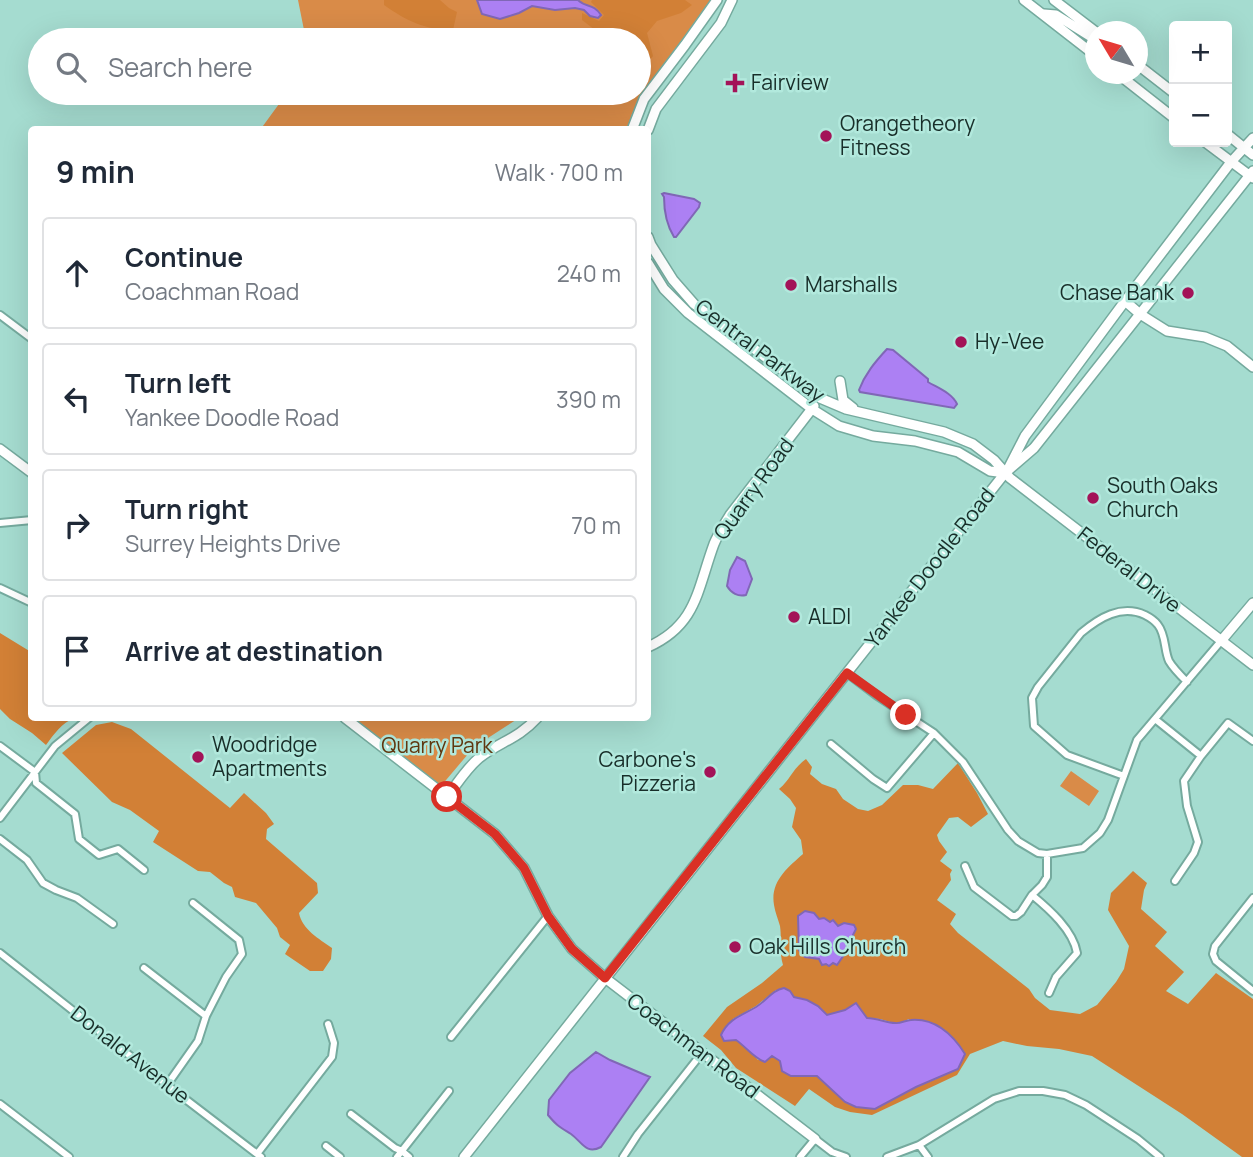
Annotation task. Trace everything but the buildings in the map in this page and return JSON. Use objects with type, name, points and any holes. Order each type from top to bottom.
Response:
[{"type":"street","points":[[651,90],[717,0]]},
{"type":"street","points":[[650,126],[656,109],[721,23],[732,0]]},
{"type":"street","points":[[1024,0],[1085,47]]},
{"type":"street","points":[[1047,0],[1070,12]]},
{"type":"street","points":[[1054,0],[1085,24]]},
{"type":"street","points":[[1042,13],[1056,16],[1085,33]]},
{"type":"street","points":[[1148,73],[1169,89]]},
{"type":"street","points":[[1131,84],[1169,114]]},
{"type":"street","points":[[634,126],[642,105]]},
{"type":"street","points":[[1232,138],[1253,155]]},
{"type":"street","name":"Yankee Doodle Road","points":[[464,1157],[1005,473],[1025,436],[1125,301],[1253,138]]},
{"type":"street","points":[[1211,147],[1252,175]]},
{"type":"street","name":"Yankee Doodle Road","points":[[1005,473],[1034,449],[1252,175]]},
{"type":"street","name":"Central Parkway","points":[[651,247],[673,280],[694,304],[820,398],[846,409],[944,432],[973,444],[994,460],[1005,473]]},
{"type":"street","name":"Central Parkway","points":[[651,268],[664,289],[688,313],[812,409],[839,426],[873,436],[915,441],[958,452],[990,471],[1005,473]]},
{"type":"street","points":[[1125,301],[1167,331],[1205,337],[1227,346],[1253,367]]},
{"type":"street","points":[[0,315],[28,336]]},
{"type":"street","points":[[840,381],[843,400],[861,413]]},
{"type":"street","name":"Quarry Road","points":[[651,646],[677,629],[686,617],[697,597],[720,531],[820,398]]},
{"type":"street","points":[[0,449],[28,470]]},
{"type":"street","name":"Federal Drive","points":[[1005,473],[1253,666]]},
{"type":"street","points":[[0,523],[28,520]]},
{"type":"street","points":[[0,588],[28,601]]},
{"type":"street","points":[[847,673],[934,733],[975,777],[1008,830],[1018,841],[1038,853],[1047,854],[1083,848],[1100,833],[1108,820],[1138,740],[1253,603]]},
{"type":"street","points":[[1124,776],[1068,755],[1034,726],[1032,698],[1038,687],[1087,628],[1116,612],[1135,611],[1159,625],[1169,661],[1187,681]]},
{"type":"street","points":[[1155,719],[1201,756]]},
{"type":"street","points":[[0,817],[55,746],[85,721]]},
{"type":"street","name":"Coachman Road","points":[[349,721],[495,834],[524,868],[548,916],[572,949],[605,978],[832,1152],[846,1157]]},
{"type":"street","points":[[447,797],[477,760],[494,747],[514,738],[534,721]]},
{"type":"street","points":[[1175,881],[1194,853],[1198,842],[1184,782],[1228,723],[1253,741]]},
{"type":"street","points":[[831,744],[887,789],[934,733]]},
{"type":"street","points":[[0,746],[34,772],[36,783],[75,814],[79,839],[99,855],[118,849],[144,870]]},
{"type":"street","points":[[0,839],[27,860],[43,883],[77,898],[113,924]]},
{"type":"street","points":[[965,866],[974,887],[1012,916],[1016,916],[1047,877],[1047,854]]},
{"type":"street","points":[[1032,895],[1052,912],[1076,945],[1077,953],[1056,977],[1049,993]]},
{"type":"street","points":[[1253,898],[1215,946],[1213,954],[1216,961],[1253,991]]},
{"type":"street","points":[[167,1085],[198,1041],[206,1016],[226,977],[242,954],[239,940],[193,903]]},
{"type":"street","points":[[451,1037],[548,916]]},
{"type":"street","name":"Donald Avenue","points":[[0,953],[259,1156]]},
{"type":"street","points":[[144,968],[206,1016]]},
{"type":"street","points":[[259,1156],[332,1057],[334,1043],[328,1024]]},
{"type":"street","points":[[623,1157],[702,1053]]},
{"type":"street","points":[[399,1154],[449,1091]]},
{"type":"street","points":[[887,1157],[919,1145],[994,1099],[1019,1091],[1065,1095],[1086,1105],[1160,1157]]},
{"type":"street","points":[[0,1104],[68,1157]]},
{"type":"street","points":[[351,1114],[399,1154],[410,1157]]},
{"type":"street","points":[[800,1157],[815,1139]]},
{"type":"street","points":[[919,1145],[928,1157]]},
{"type":"street","points":[[326,1146],[340,1157]]},
{"type":"green space","points":[[298,0],[712,0],[651,81],[651,28],[304,28]]},
{"type":"green space","points":[[278,105],[637,105],[628,126],[263,126]]},
{"type":"green space","name":"Quarry Park","points":[[358,721],[514,721],[474,747],[441,786]]},
{"type":"green space","points":[[1071,771],[1099,791],[1089,806],[1060,786]]},
{"type":"shaded area","points":[[384,0],[440,0],[457,12],[453,28],[434,28],[417,24],[384,5]]},
{"type":"shaded area","points":[[477,0],[578,0],[601,15],[598,18],[590,16],[584,10],[575,8],[555,10],[532,6],[500,19],[482,14]]},
{"type":"shaded area","points":[[685,0],[692,5],[681,13],[657,21],[651,28],[592,28],[582,20],[582,13],[599,21],[604,15],[591,2]]},
{"type":"shaded area","points":[[664,193],[694,199],[700,203],[676,237],[667,222]]},
{"type":"shaded area","points":[[887,349],[893,350],[928,379],[928,382],[952,397],[957,404],[954,408],[860,392],[867,373]]},
{"type":"shaded area","points":[[737,557],[745,561],[752,579],[746,595],[735,594],[727,586],[730,570]]},
{"type":"shaded area","points":[[0,633],[28,650],[28,721],[69,721],[46,745],[0,709]]},
{"type":"shaded area","points":[[112,722],[131,729],[230,808],[244,793],[266,813],[274,824],[267,829],[266,839],[317,883],[318,893],[299,913],[307,929],[332,948],[331,959],[323,971],[310,971],[285,954],[290,945],[280,937],[277,928],[256,903],[235,897],[232,887],[210,872],[198,871],[153,842],[159,831],[130,810],[112,802],[62,753],[96,725]]},
{"type":"shaded area","points":[[806,759],[812,767],[810,774],[822,784],[836,789],[843,799],[858,809],[868,811],[882,805],[903,785],[933,789],[958,763],[988,814],[971,827],[958,817],[949,818],[937,835],[947,852],[940,861],[952,870],[951,880],[937,900],[956,914],[950,924],[958,933],[1029,989],[1035,998],[1050,1010],[1080,1014],[1097,1005],[1116,982],[1124,969],[1129,946],[1108,910],[1111,893],[1133,871],[1147,883],[1141,909],[1167,932],[1155,946],[1184,972],[1166,991],[1188,1004],[1216,973],[1253,999],[1253,1157],[1242,1157],[1182,1114],[1092,1056],[1059,1049],[1003,1041],[970,1054],[957,1075],[872,1115],[835,1107],[809,1089],[795,1106],[736,1068],[721,1050],[703,1036],[727,1007],[783,965],[780,926],[773,897],[777,882],[803,854],[801,840],[792,827],[796,808],[779,789]],"holes":[[[798,916],[831,922],[833,920],[838,926],[841,925],[846,953],[839,962],[826,964],[819,959],[805,957],[799,950]],[[776,990],[790,991],[794,997],[812,1004],[827,1015],[845,1010],[856,1003],[867,1018],[897,1024],[909,1019],[936,1079],[875,1109],[856,1107],[817,1076],[791,1076],[781,1061],[772,1056],[758,1060],[748,1048],[736,1040],[733,1019]]]},
{"type":"shaded area","points":[[805,911],[814,913],[819,919],[824,918],[830,922],[833,920],[838,926],[844,923],[854,925],[854,940],[846,941],[848,949],[837,965],[822,965],[819,959],[805,957],[799,950],[798,916]]},
{"type":"shaded area","points":[[784,988],[794,997],[818,1006],[827,1015],[845,1010],[856,1003],[867,1018],[897,1023],[911,1020],[928,1022],[949,1034],[965,1054],[958,1069],[875,1109],[856,1107],[845,1102],[817,1076],[791,1076],[782,1071],[780,1061],[772,1056],[765,1062],[736,1040],[724,1041],[721,1035],[731,1021]]},
{"type":"shaded area","points":[[596,1052],[650,1077],[601,1147],[588,1149],[548,1115],[549,1100],[570,1073]]},
{"type":"place","name":"Fairview","points":[[735,83]]},
{"type":"place","name":"Orangetheory Fitness","points":[[826,136]]},
{"type":"place","name":"Marshalls","points":[[791,285]]},
{"type":"place","name":"Chase Bank","points":[[1188,293]]},
{"type":"place","name":"Hy-Vee","points":[[961,342]]},
{"type":"place","name":"South Oaks Church","points":[[1093,498]]},
{"type":"place","name":"ALDI","points":[[794,617]]},
{"type":"place","name":"Woodridge Apartments","points":[[198,757]]},
{"type":"place","name":"Carbone's Pizzeria","points":[[710,772]]},
{"type":"place","name":"Oak Hills Church","points":[[735,947]]},
{"type":"route","points":[[447,797],[495,834],[524,868],[548,916],[572,949],[605,978],[847,673],[906,715]]}]
